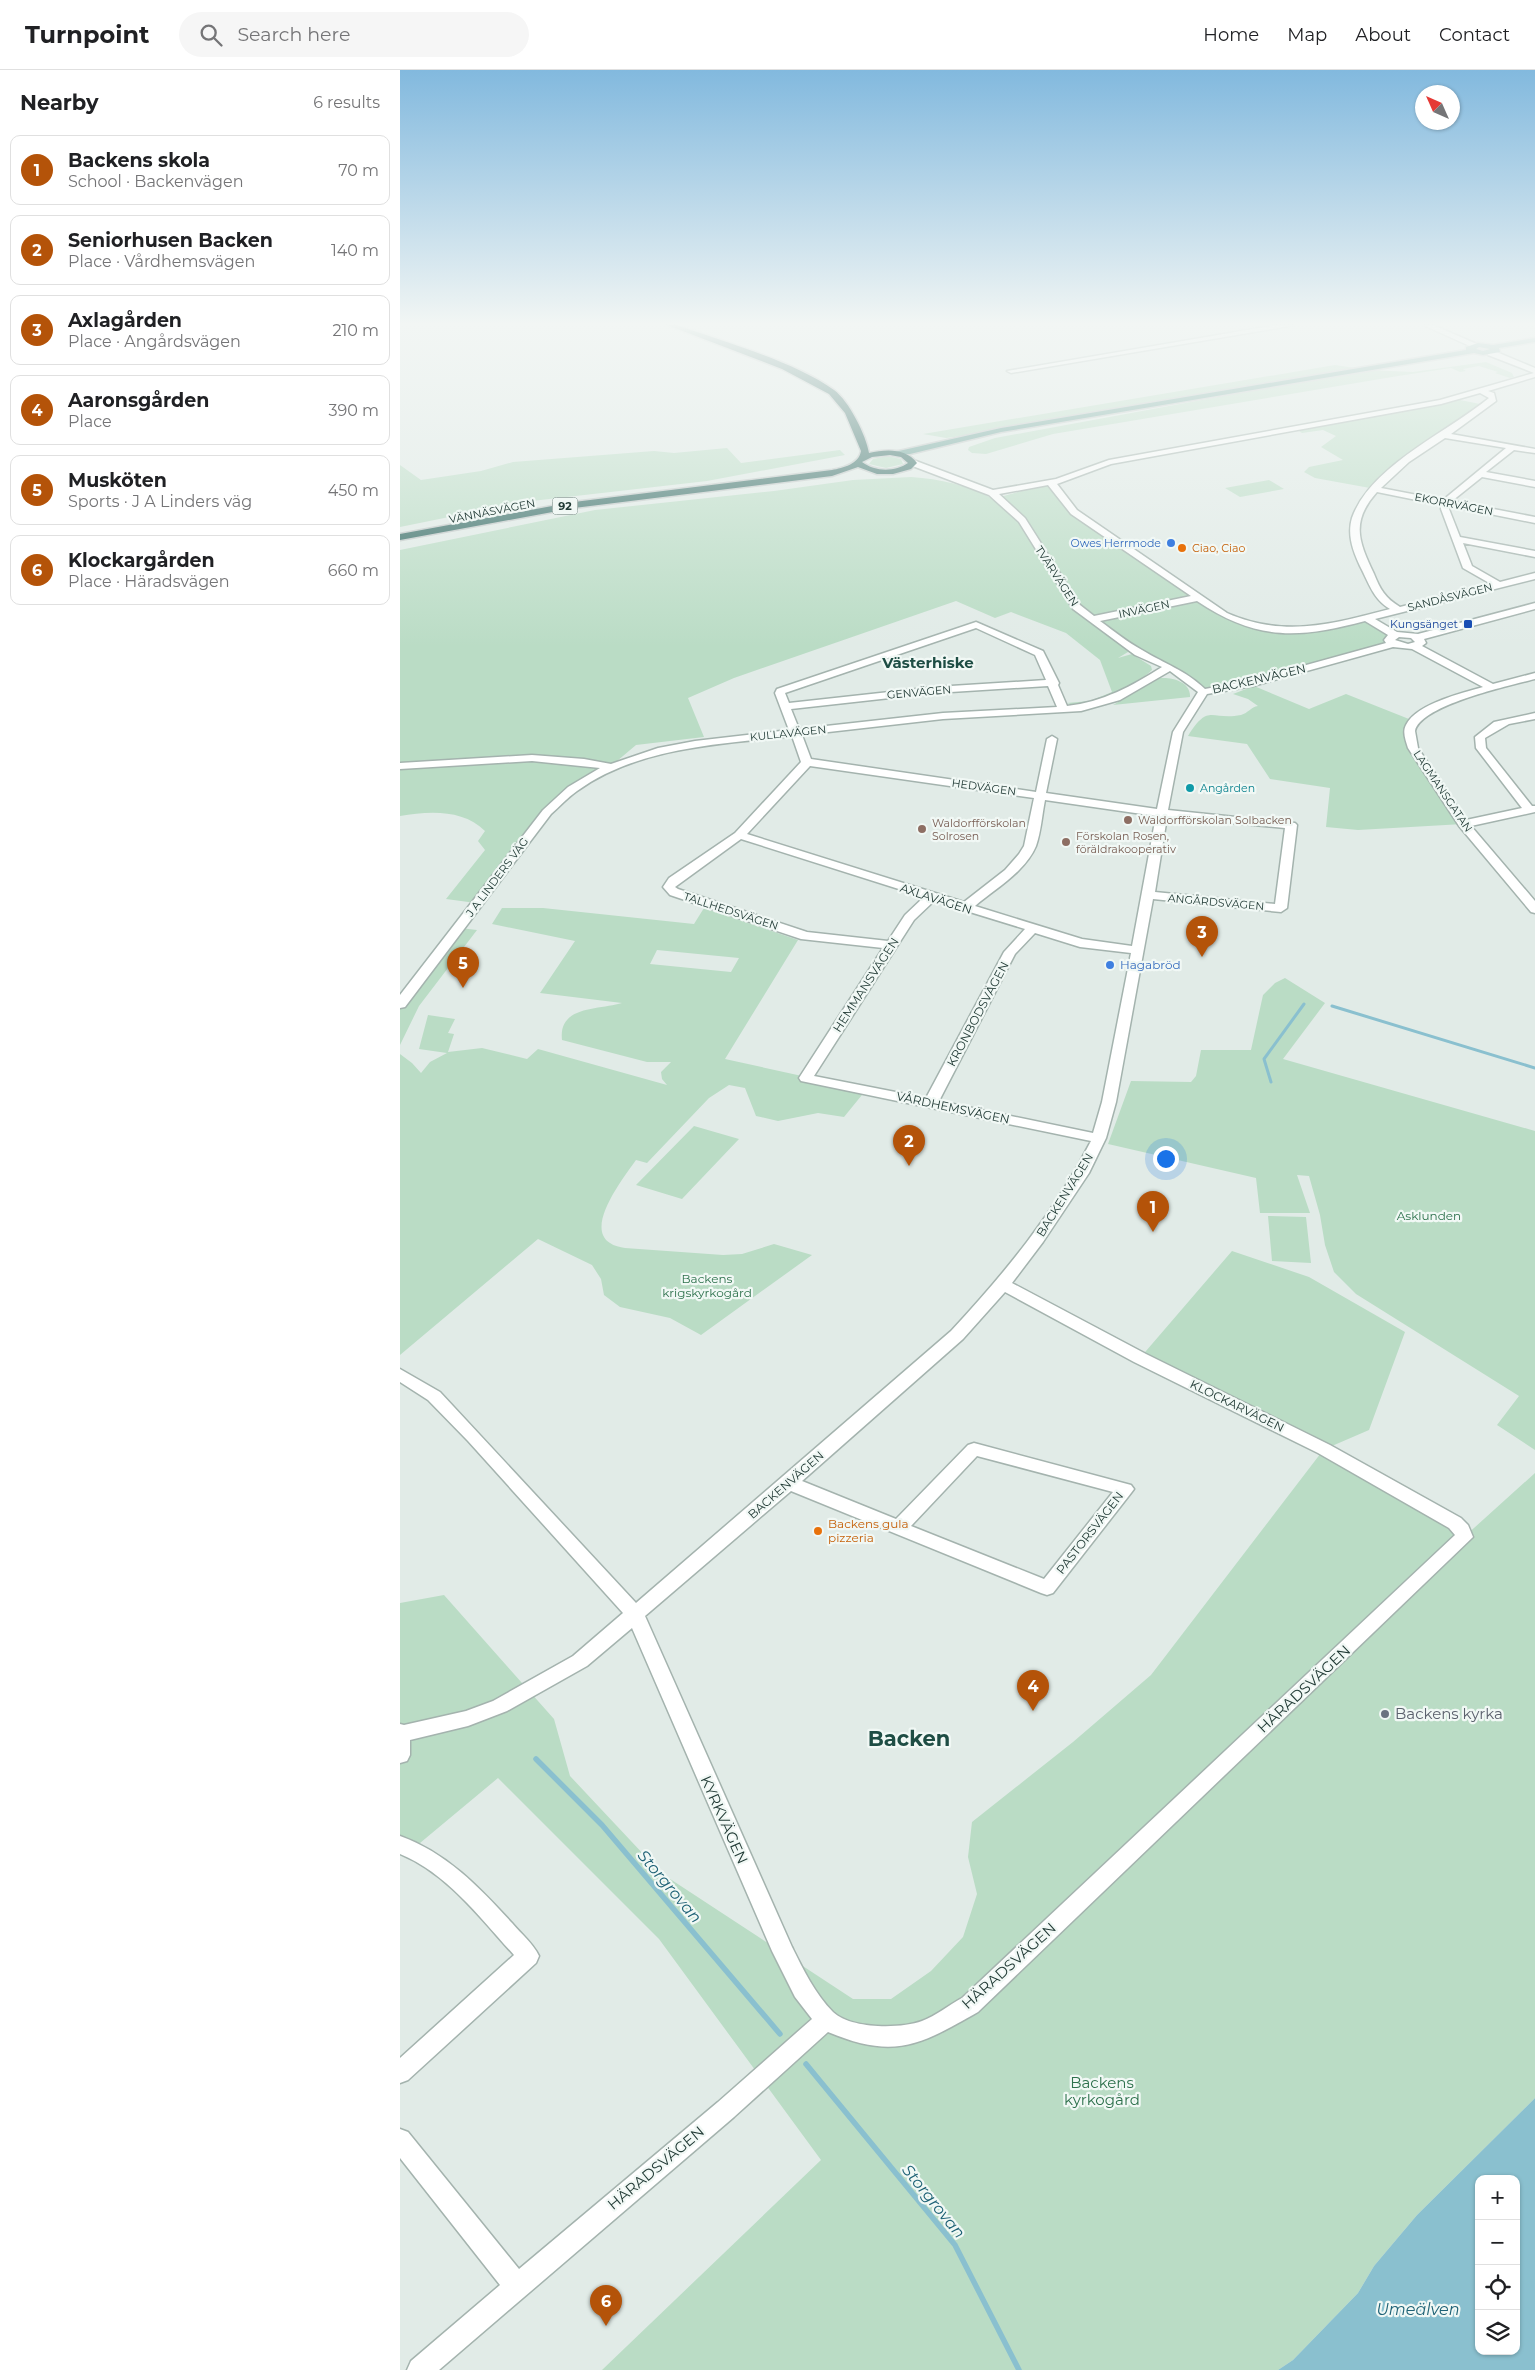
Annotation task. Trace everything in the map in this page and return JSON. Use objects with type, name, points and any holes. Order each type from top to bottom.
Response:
[{"type":"highway","points":[[857,432],[865,451],[861,460]]},
{"type":"highway","points":[[860,441],[876,450],[907,457],[913,462]]},
{"type":"highway","name":"92","points":[[892,453],[861,460],[869,470],[885,471],[897,470],[913,462]]},
{"type":"highway","name":"VÄNNÄSVÄGEN","points":[[400,539],[574,505],[818,476],[844,470],[861,460]]},
{"type":"highway","name":"VÄNNÄSVÄGEN","points":[[400,539],[580,507],[885,471]]},
{"type":"main road","points":[[892,453],[934,446],[991,432]]},
{"type":"main road","points":[[913,462],[934,446]]},
{"type":"street","points":[[992,493],[1050,483],[1109,462],[1275,432]]},
{"type":"street","points":[[1398,610],[1380,600],[1355,541],[1358,515],[1364,500],[1381,481],[1448,432]]},
{"type":"street","points":[[1444,435],[1534,450]]},
{"type":"street","points":[[1499,585],[1468,570],[1445,510],[1446,502],[1512,447]]},
{"type":"street","name":"TVÄRVÄGEN","points":[[913,462],[942,476],[992,493],[1022,520],[1064,591],[1076,607],[1091,620],[1139,653],[1189,679],[1202,692]]},
{"type":"street","name":"TVÄRVÄGEN","points":[[897,470],[942,476]]},
{"type":"street","points":[[1481,474],[1535,484]]},
{"type":"street","name":"SANDÅSVÄGEN","points":[[1050,483],[1060,491],[1066,506],[1196,598],[1234,620],[1274,630],[1315,630],[1535,576]]},
{"type":"street","name":"EKORRVÄGEN","points":[[1374,489],[1535,520]]},
{"type":"street","points":[[1456,538],[1535,554]]},
{"type":"street","name":"INVÄGEN","points":[[1091,620],[1196,598]]},
{"type":"street","name":"BACKENVÄGEN","points":[[400,1733],[468,1718],[500,1706],[529,1692],[580,1661],[789,1483],[957,1335],[1003,1284],[1059,1209],[1082,1173],[1099,1138],[1112,1083],[1148,895],[1171,759],[1178,732],[1202,692],[1249,684],[1394,639],[1416,642],[1535,606]]},
{"type":"street","points":[[1366,618],[1394,639]]},
{"type":"street","points":[[807,762],[780,693],[784,689],[972,625],[982,627],[1038,653],[1054,683],[1064,709]]},
{"type":"street","points":[[1416,642],[1492,688]]},
{"type":"street","name":"KULLAVÄGEN","points":[[610,767],[641,756],[682,746],[962,714],[1082,708],[1118,697],[1170,668]]},
{"type":"street","name":"LAGMANSGATAN","points":[[1535,676],[1439,705],[1424,713],[1410,727],[1413,748],[1463,824],[1535,909]]},
{"type":"street","name":"GENVÄGEN","points":[[786,706],[935,690],[1054,683]]},
{"type":"street","points":[[1463,824],[1532,809],[1481,748],[1480,737],[1488,729],[1499,724],[1535,716]]},
{"type":"street","points":[[964,908],[1021,860],[1030,846],[1052,739]]},
{"type":"street","points":[[400,766],[553,758],[580,760],[610,767]]},
{"type":"street","name":"HEDVÄGEN","points":[[807,762],[1161,814]]},
{"type":"street","name":"TALLHEDSVÄGEN","points":[[807,762],[739,836],[670,884],[671,890],[805,936],[892,945]]},
{"type":"street","name":"J A LINDERS VÄG","points":[[400,1004],[547,812],[567,792],[610,767]]},
{"type":"street","name":"ANGÅRDSVÄGEN","points":[[1148,895],[1281,908],[1291,825],[1161,814]]},
{"type":"street","name":"AXLAVÄGEN","points":[[739,836],[1085,945],[1137,950]]},
{"type":"street","name":"HEMMANSVÄGEN","points":[[806,1078],[912,914],[931,898]]},
{"type":"street","name":"KRONBODSVÄGEN","points":[[931,1103],[1010,952],[1032,929]]},
{"type":"street","name":"VÅRDHEMSVÄGEN","points":[[806,1078],[1099,1138]]},
{"type":"street","name":"KLOCKARVÄGEN","points":[[1003,1284],[1140,1358],[1324,1449],[1455,1523],[1462,1530],[1464,1537]]},
{"type":"street","points":[[400,1375],[434,1396],[468,1430],[635,1614]]},
{"type":"street","name":"PASTORSVÄGEN","points":[[789,1483],[1046,1588],[1125,1490],[974,1449],[899,1527]]},
{"type":"street","name":"HÄRADSVÄGEN","points":[[420,2370],[746,2093],[826,2020],[841,2028],[865,2035],[891,2037],[923,2031],[970,2005],[1464,1537]]},
{"type":"street","name":"KYRKVÄGEN","points":[[635,1614],[783,1951],[803,1990],[826,2020]]},
{"type":"street","points":[[400,1733],[400,1755]]},
{"type":"street","points":[[400,1844],[414,1848],[446,1871],[528,1956],[400,2073]]},
{"type":"street","points":[[400,2140],[517,2286]]},
{"type":"green space","points":[[933,432],[985,432],[946,438],[923,434]]},
{"type":"green space","points":[[1026,432],[1063,432],[986,454],[972,453],[968,450],[969,447],[995,438]]},
{"type":"green space","points":[[1328,432],[1447,432],[1370,488],[1315,478],[1304,472],[1309,467],[1343,460],[1321,447],[1336,436]]},
{"type":"green space","points":[[727,448],[741,463],[840,450],[845,455],[707,481],[523,502],[400,527],[400,465],[421,480],[481,471],[513,462],[654,451],[674,453]]},
{"type":"green space","points":[[887,456],[901,459],[903,464],[886,468],[869,464],[873,459]]},
{"type":"green space","points":[[911,477],[954,483],[993,499],[1050,483],[1063,501],[1224,615],[1283,631],[1366,618],[1395,635],[1393,644],[1249,684],[1203,692],[1170,667],[1128,652],[1118,658],[1132,654],[1151,666],[1152,670],[1135,683],[1112,696],[1077,705],[1067,703],[1090,701],[1112,692],[1100,660],[1066,633],[1011,612],[995,618],[956,601],[734,678],[688,698],[704,737],[636,745],[610,767],[567,793],[476,903],[446,899],[485,850],[478,841],[485,831],[467,819],[445,813],[422,813],[400,816],[400,550],[595,510],[774,491],[853,480]]},
{"type":"green space","points":[[1269,480],[1284,489],[1240,497],[1225,488]]},
{"type":"green space","points":[[1160,678],[1170,678],[1184,684],[1190,692],[1190,697],[1113,705]]},
{"type":"green space","points":[[1254,686],[1309,709],[1346,694],[1414,721],[1413,748],[1463,824],[1358,830],[1326,827],[1330,788],[1270,779],[1247,744],[1188,736],[1201,719],[1206,716],[1241,715],[1258,706],[1248,699],[1233,694]]},
{"type":"green space","name":"Backens krigskyrkogård","points":[[502,908],[543,908],[694,924],[704,908],[798,940],[725,1059],[866,1090],[844,1117],[818,1113],[778,1121],[756,1116],[745,1088],[729,1085],[709,1098],[647,1163],[636,1160],[616,1189],[604,1214],[603,1235],[610,1243],[625,1248],[723,1255],[742,1254],[774,1244],[812,1255],[701,1335],[670,1318],[620,1307],[604,1295],[601,1279],[592,1265],[538,1239],[400,1355],[400,1054],[421,1073],[430,1062],[447,1053],[419,1049],[428,1015],[455,1019],[448,1033],[454,1034],[448,1052],[482,1048],[527,1059],[538,1049],[667,1085],[662,1079],[661,1072],[671,1062],[647,1062],[562,1040],[563,1029],[567,1020],[573,1015],[582,1011],[622,1003],[540,993],[575,941],[492,924]],"holes":[[[657,950],[739,958],[731,972],[650,964]]]},
{"type":"green space","points":[[460,928],[477,930],[419,1006],[400,1045],[400,1004]]},
{"type":"green space","name":"Asklunden","points":[[1285,978],[1325,1003],[1283,1059],[1535,1131],[1535,1450],[1497,1425],[1519,1396],[1356,1294],[1334,1272],[1325,1245],[1320,1215],[1309,1176],[1297,1175],[1310,1213],[1260,1213],[1256,1178],[1108,1144],[1131,1081],[1191,1082],[1196,1076],[1201,1050],[1251,1050],[1263,995],[1275,983]]},
{"type":"green space","points":[[694,1126],[739,1139],[682,1199],[636,1185]]},
{"type":"green space","points":[[1268,1216],[1306,1217],[1311,1263],[1272,1261]]},
{"type":"green space","name":"Backens kyrkogård","points":[[1232,1251],[1309,1277],[1405,1332],[1369,1430],[1325,1449],[1464,1537],[1535,1473],[1535,2098],[1417,2215],[1374,2266],[1358,2293],[1293,2360],[1278,2370],[602,2370],[821,2160],[659,1939],[498,1778],[414,1848],[400,1845],[400,1603],[444,1595],[554,1719],[570,1776],[661,1873],[853,1999],[891,1999],[931,1971],[963,1937],[977,1894],[968,1857],[972,1822],[1073,1742],[1151,1675],[1324,1449],[1140,1358]]},
{"type":"water","name":"Umeälven","points":[[1535,2098],[1535,2370],[1278,2370],[1293,2360],[1358,2293],[1374,2266],[1417,2215]]},
{"type":"waterway","points":[[1271,1082],[1264,1059],[1304,1004]]},
{"type":"waterway","points":[[1332,1006],[1535,1068]]},
{"type":"waterway","name":"Storgrovan","points":[[536,1759],[602,1825],[780,2034]]},
{"type":"waterway","name":"Storgrovan","points":[[806,2064],[955,2245],[1019,2370]]},
{"type":"place","name":"Owes Herrmode","points":[[1171,543]]},
{"type":"place","name":"Ciao, Ciao","points":[[1182,548]]},
{"type":"place","name":"Kungsänget","points":[[1468,624]]},
{"type":"place","name":"Angården","points":[[1190,788]]},
{"type":"place","name":"Waldorfförskolan Solbacken","points":[[1128,820]]},
{"type":"place","name":"Waldorfförskolan Solrosen","points":[[922,829]]},
{"type":"place","name":"Förskolan Rosen, föräldrakooperativ","points":[[1066,842]]},
{"type":"place","name":"Axlagården","points":[[1202,957]]},
{"type":"place","name":"Hagabröd","points":[[1110,965]]},
{"type":"place","name":"Musköten","points":[[463,988]]},
{"type":"place","name":"Seniorhusen Backen","points":[[909,1166]]},
{"type":"place","name":"Backens skola","points":[[1153,1232]]},
{"type":"place","name":"Backens gula pizzeria","points":[[818,1531]]},
{"type":"place","name":"Aaronsgården","points":[[1033,1711]]},
{"type":"place","name":"Backens kyrka","points":[[1385,1714]]},
{"type":"place","name":"Klockargården","points":[[606,2326]]},
{"type":"district","name":"Västerhiske","points":[[928,663]]},
{"type":"district","name":"Backen","points":[[909,1739]]}]
